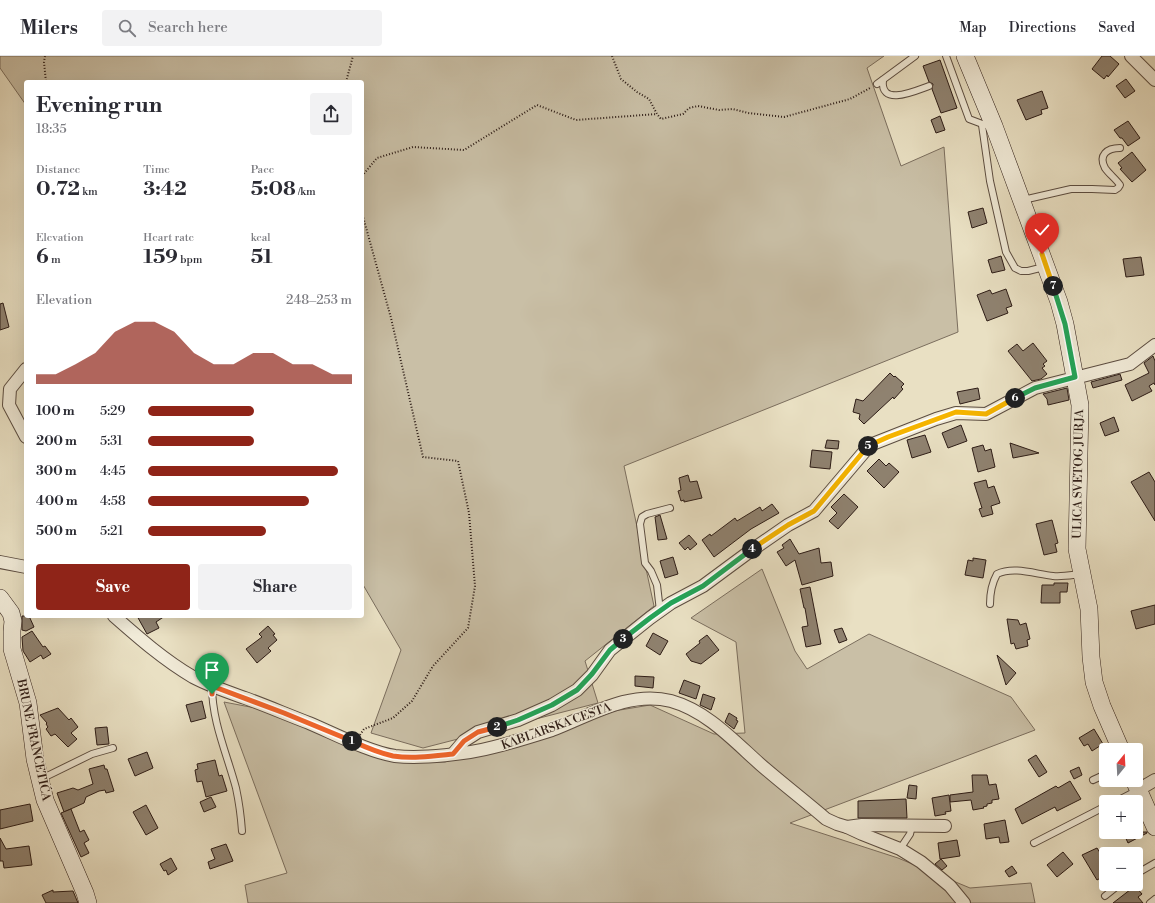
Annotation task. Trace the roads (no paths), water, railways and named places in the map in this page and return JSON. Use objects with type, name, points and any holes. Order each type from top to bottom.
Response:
[{"type":"main road","name":"ULICA SVETOG JURJA","points":[[965,56],[988,126],[1022,200],[1059,302],[1065,324],[1080,405],[1077,549],[1089,609],[1091,657],[1094,682],[1102,706],[1118,743]]},
{"type":"main road","name":"BRUNE FRANCETIĆA","points":[[0,598],[11,613],[13,621],[12,649],[28,703],[35,759],[45,800],[88,903]]},
{"type":"main road","points":[[1137,787],[1155,827]]},
{"type":"street","points":[[1131,56],[1155,80]]},
{"type":"street","points":[[453,754],[464,741],[478,732],[518,720],[552,705],[577,690],[592,674],[610,650],[626,636],[671,603],[703,586],[788,525],[814,511],[870,445],[929,421],[956,412],[986,414],[1035,388],[1130,364],[1155,346]]},
{"type":"street","points":[[24,372],[10,389],[9,405],[24,433]]},
{"type":"street","points":[[0,562],[24,567]]},
{"type":"street","name":"KABLARSKA CESTA","points":[[116,618],[170,662],[212,686],[284,713],[356,743],[394,756],[416,757],[453,754],[493,748],[552,730],[598,710],[626,701],[645,698],[669,701],[688,708],[706,718],[727,734],[826,819],[900,849],[921,862],[950,886],[964,903]]},
{"type":"street","points":[[1143,783],[1155,780]]},
{"type":"street","name":"KABLARSKA CESTA","points":[[847,827],[862,825],[945,826]]},
{"type":"lane","points":[[877,84],[915,56]]},
{"type":"lane","points":[[946,56],[969,119],[988,126],[990,181],[1008,256],[1015,268],[1021,271],[1028,271],[1046,266]]},
{"type":"lane","points":[[883,80],[882,86],[884,90],[895,96],[929,86]]},
{"type":"lane","points":[[1022,200],[1070,189],[1115,190],[1120,185],[1105,167],[1103,159],[1106,152],[1111,148],[1120,148]]},
{"type":"lane","points":[[660,611],[657,585],[651,571],[645,563],[640,524],[642,517],[647,514],[670,508]]},
{"type":"lane","points":[[990,604],[990,595],[996,574],[1003,571],[1029,572],[1054,576],[1081,574]]},
{"type":"lane","points":[[212,686],[214,710],[227,762],[236,788],[242,831]]},
{"type":"lane","points":[[40,780],[92,754],[114,748]]},
{"type":"lane","points":[[1093,780],[1099,777]]},
{"type":"lane","points":[[1124,795],[1134,787]]},
{"type":"lane","points":[[1034,843],[1099,810]]},
{"type":"lane","points":[[900,849],[910,834],[912,826]]},
{"type":"lane","points":[[1143,870],[1155,863]]},
{"type":"lane","points":[[1104,896],[1111,891]]},
{"type":"lane","points":[[1150,903],[1155,899]]}]
